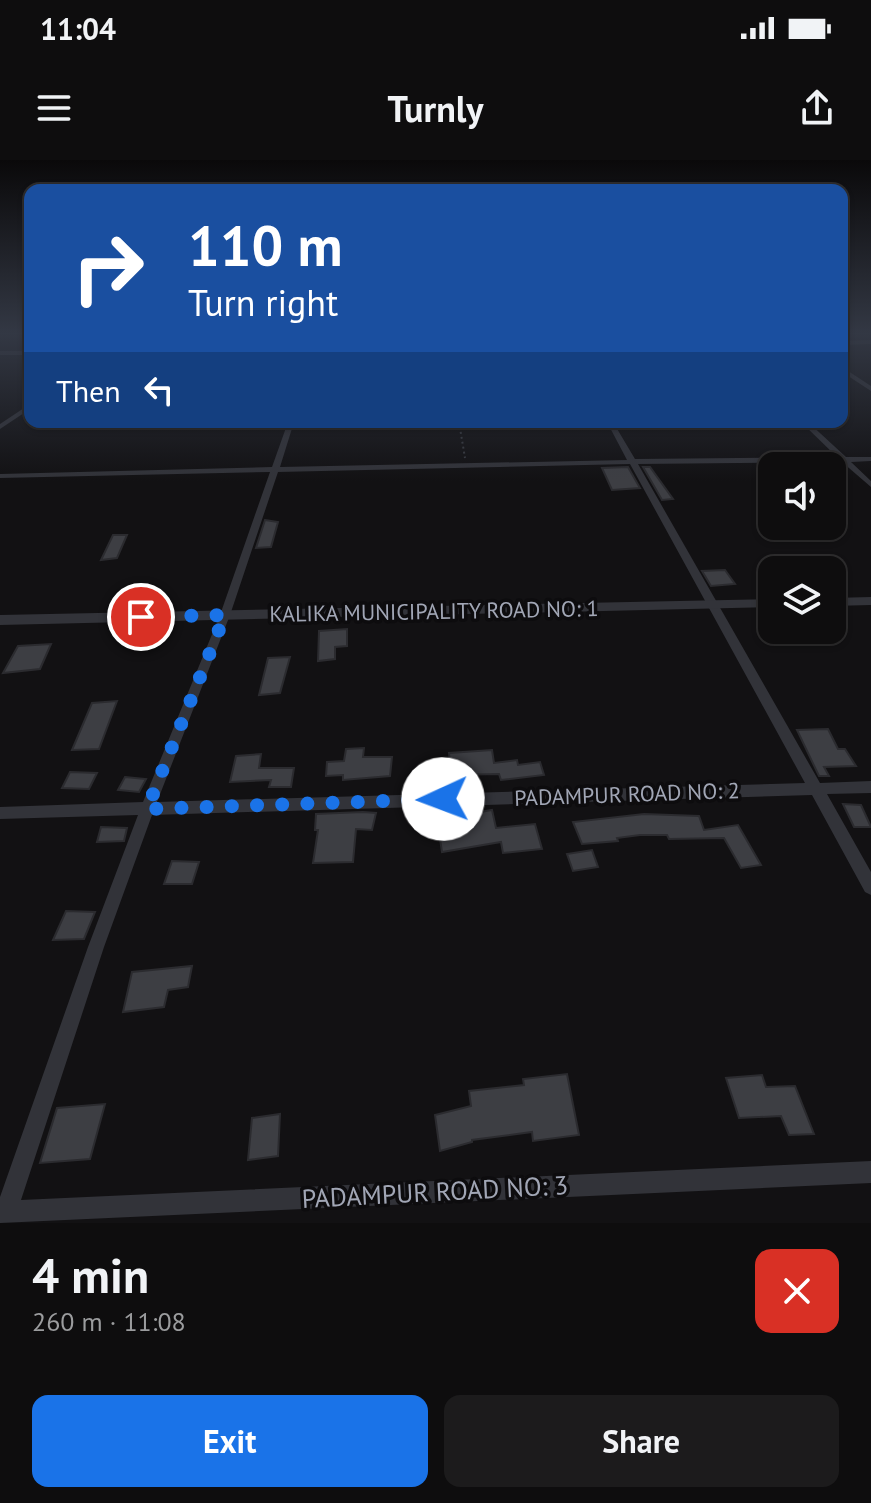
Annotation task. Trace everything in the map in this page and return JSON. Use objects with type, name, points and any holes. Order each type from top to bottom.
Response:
[{"type":"street","points":[[0,427],[24,410]]},
{"type":"street","points":[[2,1216],[147,809],[225,615],[289,428]]},
{"type":"street","points":[[613,428],[871,887]]},
{"type":"street","points":[[810,428],[836,452]]},
{"type":"street","points":[[846,459],[871,459]]},
{"type":"street","points":[[0,476],[758,460]]},
{"type":"street","points":[[846,462],[871,485]]},
{"type":"street","points":[[846,602],[871,601]]},
{"type":"street","name":"KALIKA MUNICIPALITY ROAD NO: 1","points":[[0,620],[758,603]]},
{"type":"street","name":"PADAMPUR ROAD NO: 2","points":[[0,813],[871,787]]},
{"type":"street","name":"PADAMPUR ROAD NO: 3","points":[[2,1216],[871,1172]]},
{"type":"path","points":[[460,428],[466,465]]},
{"type":"building","points":[[628,467],[640,488],[612,490],[602,468]]},
{"type":"building","points":[[643,467],[650,467],[673,499],[662,500]]},
{"type":"building","points":[[265,520],[278,522],[271,547],[256,548]]},
{"type":"building","points":[[113,535],[127,535],[117,558],[101,560]]},
{"type":"building","points":[[725,570],[735,584],[711,586],[702,571]]},
{"type":"building","points":[[347,629],[347,646],[335,647],[335,659],[318,661],[319,631]]},
{"type":"building","points":[[51,644],[40,669],[3,673],[18,646]]},
{"type":"building","points":[[290,657],[280,693],[259,695],[268,658]]},
{"type":"building","points":[[117,701],[99,749],[72,750],[92,703]]},
{"type":"building","points":[[828,729],[838,749],[845,749],[856,766],[824,767],[829,776],[819,776],[797,730]]},
{"type":"building","points":[[364,748],[363,757],[392,757],[390,776],[343,780],[343,775],[326,776],[327,762],[344,761],[346,749]]},
{"type":"building","points":[[492,750],[494,763],[517,760],[518,765],[540,762],[544,775],[501,780],[499,774],[451,775],[449,753]]},
{"type":"building","points":[[261,754],[259,768],[294,768],[291,787],[269,787],[271,780],[230,782],[236,756]]},
{"type":"building","points":[[70,772],[97,773],[89,789],[62,788]]},
{"type":"building","points":[[125,777],[146,779],[139,792],[118,790]]},
{"type":"building","points":[[843,804],[861,805],[871,827],[854,827]]},
{"type":"building","points":[[492,810],[496,828],[535,824],[542,849],[503,853],[501,842],[442,852],[437,819]]},
{"type":"building","points":[[376,813],[372,830],[356,829],[353,862],[313,863],[318,830],[315,830],[316,814]]},
{"type":"building","points":[[644,814],[699,816],[704,830],[738,825],[761,865],[741,868],[724,838],[669,839],[667,835],[640,835],[617,838],[618,841],[582,844],[573,822]]},
{"type":"building","points":[[101,827],[127,828],[124,841],[97,842]]},
{"type":"building","points":[[592,850],[598,867],[573,871],[567,854]]},
{"type":"building","points":[[172,861],[199,862],[192,884],[164,884]]},
{"type":"building","points":[[66,911],[95,912],[84,939],[53,940]]},
{"type":"building","points":[[192,966],[188,987],[168,990],[164,1007],[123,1012],[132,972]]},
{"type":"building","points":[[567,1074],[579,1135],[533,1141],[532,1132],[472,1140],[440,1151],[435,1115],[471,1106],[469,1091],[524,1085],[523,1079]]},
{"type":"building","points":[[762,1075],[766,1087],[795,1086],[814,1134],[789,1135],[781,1116],[739,1118],[726,1078]]},
{"type":"building","points":[[105,1104],[90,1159],[40,1163],[57,1108]]},
{"type":"building","points":[[280,1114],[278,1156],[248,1160],[252,1118]]},
{"type":"route","points":[[141,617],[225,615],[147,809],[443,799]]}]
